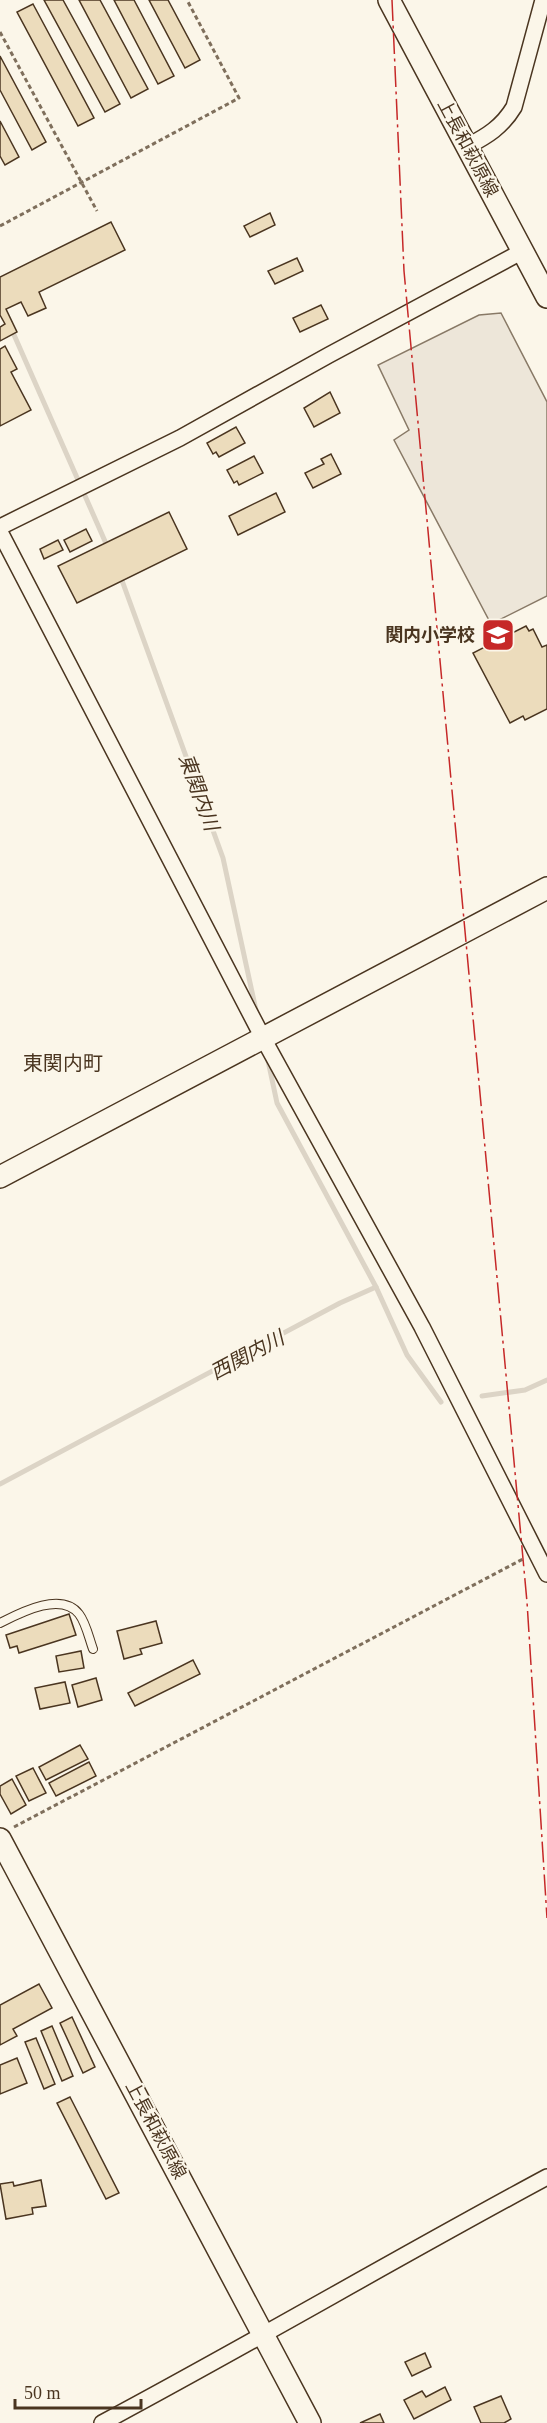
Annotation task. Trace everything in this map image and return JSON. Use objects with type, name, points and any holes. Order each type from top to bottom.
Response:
[{"type":"main road","name":"上長和萩原線","points":[[389,0],[547,297]]},
{"type":"main road","points":[[0,1177],[547,888]]},
{"type":"main road","name":"上長和萩原線","points":[[5,1834],[310,2423]]},
{"type":"street","points":[[468,146],[493,133],[507,119],[514,107],[543,0]]},
{"type":"street","points":[[0,527],[180,438],[523,251]]},
{"type":"street","points":[[0,532],[263,1038],[422,1327],[547,1574]]},
{"type":"street","points":[[102,2423],[547,2177]]},
{"type":"lane","points":[[0,1623],[52,1603],[69,1605],[79,1614],[93,1649]]},
{"type":"path","points":[[0,226],[239,98],[187,0]]},
{"type":"path","points":[[0,32],[96,211]]},
{"type":"path","points":[[5,1834],[535,1552]]},
{"type":"shaded area","points":[[501,313],[547,402],[547,596],[491,624],[394,440],[409,430],[378,365],[479,315]]},
{"type":"building","points":[[44,0],[63,0],[120,104],[105,112]]},
{"type":"building","points":[[79,0],[100,0],[148,89],[131,98]]},
{"type":"building","points":[[114,0],[134,0],[174,76],[158,84]]},
{"type":"building","points":[[149,0],[168,0],[200,60],[185,68]]},
{"type":"building","points":[[33,4],[94,118],[78,126],[17,12]]},
{"type":"building","points":[[0,56],[46,142],[32,150],[0,90]]},
{"type":"building","points":[[0,121],[19,157],[5,165],[0,156]]},
{"type":"building","points":[[270,213],[275,225],[250,237],[244,226]]},
{"type":"building","points":[[111,222],[125,250],[39,292],[46,308],[28,316],[21,302],[6,309],[17,332],[0,341],[0,327],[5,324],[0,315],[0,277]]},
{"type":"building","points":[[297,258],[303,271],[275,284],[268,271]]},
{"type":"building","points":[[321,305],[328,319],[300,332],[293,318]]},
{"type":"building","points":[[5,346],[17,369],[11,372],[31,410],[0,426],[0,349]]},
{"type":"building","points":[[330,392],[340,413],[314,427],[304,408]]},
{"type":"building","points":[[236,427],[245,443],[219,457],[216,452],[213,454],[207,443]]},
{"type":"building","points":[[331,454],[341,474],[313,488],[305,473],[324,464],[321,459]]},
{"type":"building","points":[[254,456],[263,473],[239,485],[237,481],[234,483],[227,470]]},
{"type":"building","points":[[276,493],[285,512],[238,535],[229,516]]},
{"type":"building","points":[[169,512],[187,549],[77,603],[58,566]]},
{"type":"building","points":[[86,529],[92,541],[70,552],[64,540]]},
{"type":"building","points":[[58,540],[63,550],[44,559],[40,549]]},
{"type":"building","points":[[526,626],[529,631],[533,629],[542,647],[547,645],[547,709],[525,720],[523,716],[510,723],[473,653]]},
{"type":"building","points":[[69,1614],[76,1635],[19,1653],[17,1646],[10,1648],[6,1635]]},
{"type":"building","points":[[156,1621],[162,1643],[140,1649],[142,1654],[124,1659],[117,1631]]},
{"type":"building","points":[[81,1651],[84,1668],[59,1672],[56,1656]]},
{"type":"building","points":[[193,1660],[200,1674],[135,1706],[128,1693]]},
{"type":"building","points":[[96,1678],[102,1700],[78,1707],[72,1685]]},
{"type":"building","points":[[65,1682],[70,1703],[40,1709],[35,1688]]},
{"type":"building","points":[[80,1745],[88,1759],[46,1780],[39,1767]]},
{"type":"building","points":[[89,1762],[96,1776],[56,1796],[49,1783]]},
{"type":"building","points":[[33,1768],[46,1793],[29,1801],[16,1776]]},
{"type":"building","points":[[12,1779],[26,1805],[11,1814],[0,1794],[0,1786]]},
{"type":"building","points":[[39,1984],[52,2008],[13,2029],[17,2036],[0,2045],[0,2005]]},
{"type":"building","points":[[72,2017],[95,2067],[83,2073],[60,2023]]},
{"type":"building","points":[[52,2026],[73,2076],[62,2081],[41,2031]]},
{"type":"building","points":[[36,2038],[55,2084],[44,2089],[25,2042]]},
{"type":"building","points":[[17,2058],[27,2083],[0,2094],[0,2065]]},
{"type":"building","points":[[70,2097],[119,2193],[106,2199],[57,2103]]},
{"type":"building","points":[[41,2180],[46,2206],[32,2208],[33,2214],[6,2219],[0,2184],[13,2182],[14,2186]]},
{"type":"building","points":[[425,2353],[431,2367],[412,2376],[405,2362]]},
{"type":"building","points":[[445,2387],[451,2400],[414,2419],[404,2400],[422,2391],[426,2397]]},
{"type":"building","points":[[501,2396],[511,2419],[504,2423],[481,2423],[474,2407]]},
{"type":"building","points":[[380,2414],[384,2423],[360,2423]]},
{"type":"waterway","name":"東関内川","points":[[11,328],[108,548]]},
{"type":"waterway","name":"東関内川","points":[[120,575],[223,858],[257,1015]]},
{"type":"waterway","name":"東関内川","points":[[267,1056],[277,1103],[376,1287],[407,1355],[441,1402]]},
{"type":"waterway","name":"西関内川","points":[[0,1484],[340,1303],[376,1287]]},
{"type":"waterway","name":"西関内川","points":[[482,1396],[525,1390],[547,1380]]},
{"type":"power","points":[[392,0],[404,271],[527,1602],[547,1918]]},
{"type":"place","name":"関内小学校","points":[[498,635]]},
{"type":"district","name":"東関内町","points":[[63,1063]]}]
